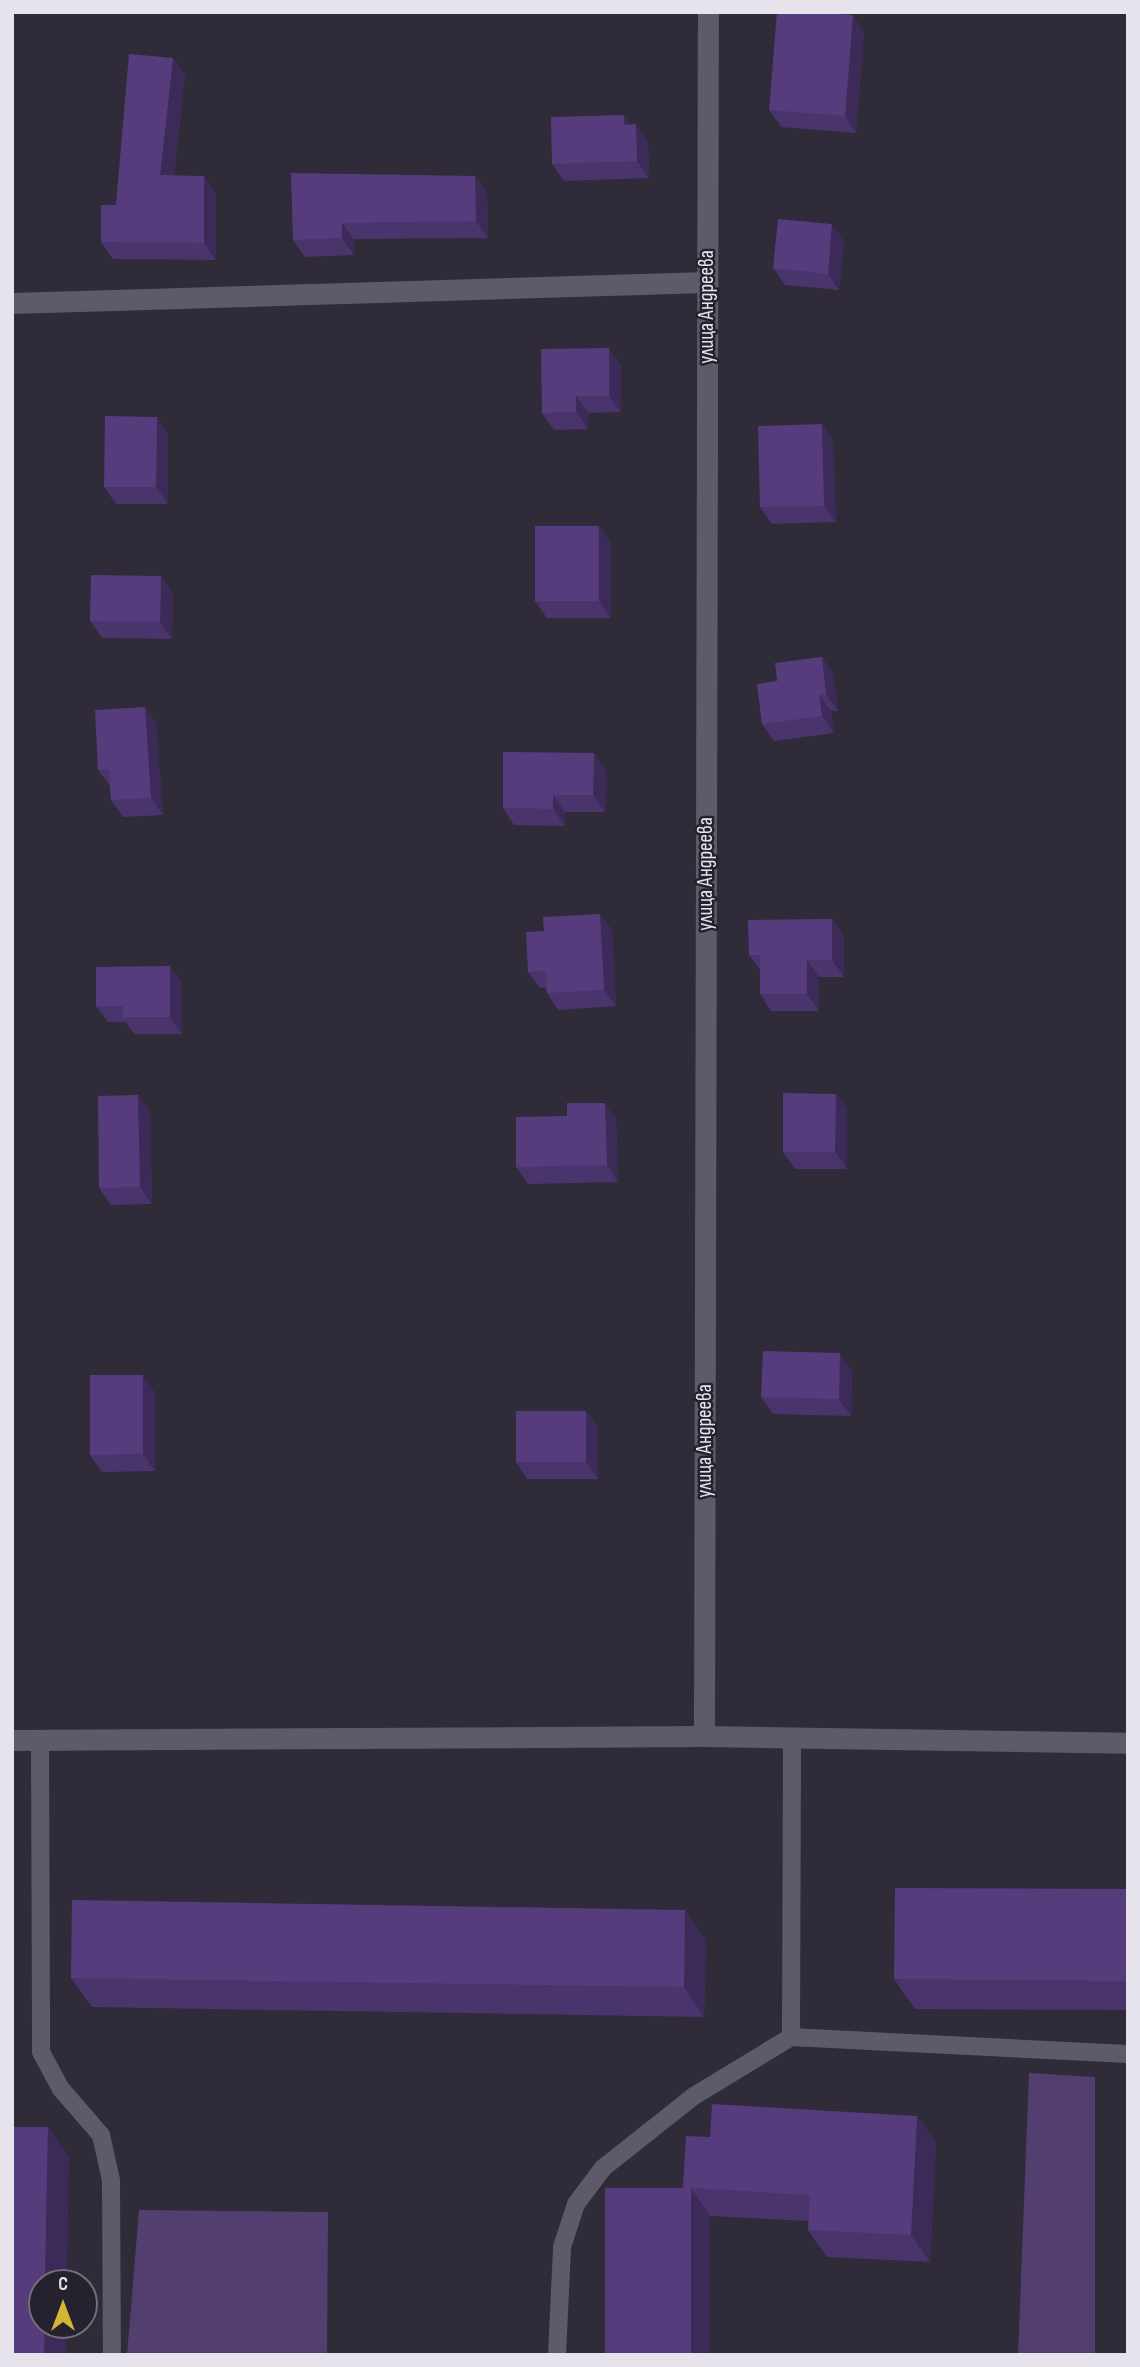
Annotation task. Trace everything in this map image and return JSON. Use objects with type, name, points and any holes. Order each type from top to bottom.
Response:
[{"type":"street","name":"улица Андреева","points":[[704,1736],[708,12]]},
{"type":"street","points":[[12,303],[707,282]]},
{"type":"street","points":[[12,1740],[704,1736],[1128,1743]]},
{"type":"lane","points":[[791,2036],[792,1738]]},
{"type":"lane","points":[[40,1740],[41,2052],[61,2089],[82,2106],[101,2135],[111,2180],[112,2355]]},
{"type":"lane","points":[[557,2355],[562,2247],[576,2204],[603,2168],[694,2096],[791,2036],[1128,2054]]},
{"type":"shaded area","points":[[1029,2073],[1095,2077],[1095,2355],[1018,2355]]},
{"type":"shaded area","points":[[139,2210],[328,2212],[327,2355],[127,2355]]},
{"type":"building","points":[[777,12],[853,15],[845,116],[769,110]]},
{"type":"building","points":[[129,54],[173,58],[160,175],[204,176],[204,243],[101,242],[101,205],[116,205]]},
{"type":"building","points":[[624,115],[624,125],[636,124],[637,161],[552,164],[551,117]]},
{"type":"building","points":[[291,173],[475,176],[476,221],[342,223],[342,238],[293,240]]},
{"type":"building","points":[[778,219],[832,224],[828,274],[773,268]]},
{"type":"building","points":[[609,348],[609,396],[576,396],[576,412],[542,413],[541,349]]},
{"type":"building","points":[[105,416],[157,417],[156,487],[104,487]]},
{"type":"building","points":[[822,424],[824,506],[760,507],[758,426]]},
{"type":"building","points":[[535,526],[599,526],[599,601],[535,601]]},
{"type":"building","points":[[91,575],[161,576],[160,622],[90,621]]},
{"type":"building","points":[[822,657],[826,694],[819,695],[822,716],[762,724],[757,684],[777,681],[775,663]]},
{"type":"building","points":[[145,707],[151,798],[111,800],[109,769],[98,770],[95,710]]},
{"type":"building","points":[[503,752],[594,753],[593,795],[553,795],[553,809],[503,808]]},
{"type":"building","points":[[600,914],[604,990],[547,993],[546,971],[528,972],[526,932],[544,931],[543,917]]},
{"type":"building","points":[[832,919],[832,960],[807,960],[807,994],[760,994],[760,955],[749,955],[748,920]]},
{"type":"building","points":[[170,966],[170,1017],[123,1017],[123,1006],[96,1006],[96,967]]},
{"type":"building","points":[[783,1093],[836,1094],[835,1152],[783,1152]]},
{"type":"building","points":[[138,1095],[140,1187],[99,1188],[98,1096]]},
{"type":"building","points":[[567,1103],[605,1103],[607,1165],[516,1167],[516,1117],[567,1116]]},
{"type":"building","points":[[763,1351],[840,1353],[839,1399],[761,1397]]},
{"type":"building","points":[[90,1375],[143,1375],[143,1454],[90,1455]]},
{"type":"building","points":[[516,1411],[586,1411],[586,1462],[516,1462]]},
{"type":"building","points":[[895,1888],[1128,1889],[1128,1981],[894,1979]]},
{"type":"building","points":[[72,1900],[685,1910],[684,1987],[71,1978]]},
{"type":"building","points":[[712,2104],[917,2116],[911,2235],[808,2230],[810,2195],[691,2188],[691,2355],[605,2355],[605,2188],[683,2188],[686,2136],[710,2137]]},
{"type":"building","points":[[12,2127],[48,2127],[45,2269],[28,2269],[28,2339],[45,2339],[44,2355],[12,2355]]}]
